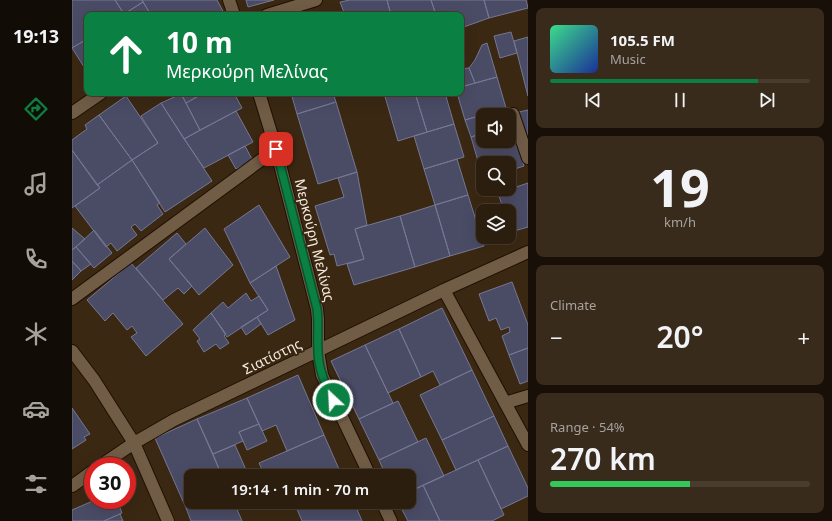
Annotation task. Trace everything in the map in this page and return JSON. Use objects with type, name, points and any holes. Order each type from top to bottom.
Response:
[{"type":"street","points":[[229,0],[233,12]]},
{"type":"street","points":[[277,12],[316,0]]},
{"type":"street","points":[[72,113],[98,96]]},
{"type":"street","name":"Μερκούρη Μελίνας","points":[[260,96],[276,149],[317,309],[320,367],[327,387],[367,469]]},
{"type":"street","points":[[516,123],[528,158]]},
{"type":"street","points":[[72,299],[276,149]]},
{"type":"street","name":"Σιατίστης","points":[[113,457],[174,420],[444,290],[528,252]]},
{"type":"street","points":[[444,290],[528,445]]},
{"type":"street","points":[[72,351],[94,380],[134,443],[168,521]]},
{"type":"street","points":[[505,403],[528,396]]},
{"type":"street","points":[[72,486],[84,477]]},
{"type":"street","points":[[385,509],[391,521]]},
{"type":"building","points":[[72,0],[115,0],[123,12],[84,12],[84,41],[72,48]]},
{"type":"building","points":[[115,0],[142,0],[143,2],[127,12],[123,12]]},
{"type":"building","points":[[142,0],[217,0],[223,12],[149,12]]},
{"type":"building","points":[[246,0],[274,0],[248,7]]},
{"type":"building","points":[[350,0],[387,0],[390,12],[344,12],[340,2]]},
{"type":"building","points":[[387,0],[431,0],[435,12],[390,12]]},
{"type":"building","points":[[431,0],[484,0],[489,18],[464,27],[464,12],[435,12]]},
{"type":"building","points":[[484,0],[526,0],[528,8],[489,18]]},
{"type":"building","points":[[143,2],[149,12],[127,12]]},
{"type":"building","points":[[511,32],[517,53],[500,58],[494,36]]},
{"type":"building","points":[[528,37],[528,96],[514,41]]},
{"type":"building","points":[[84,41],[84,67],[72,48]]},
{"type":"building","points":[[487,43],[497,77],[475,83],[469,68],[475,60],[482,45]]},
{"type":"building","points":[[469,68],[475,83],[464,86],[464,69]]},
{"type":"building","points":[[497,77],[506,108],[476,108],[476,117],[465,120],[458,96],[464,96],[464,86]]},
{"type":"building","points":[[126,96],[158,143],[132,160],[99,115]]},
{"type":"building","points":[[177,96],[182,96],[200,130],[184,139],[161,103]]},
{"type":"building","points":[[182,96],[198,96],[186,103]]},
{"type":"building","points":[[198,96],[236,96],[242,108],[200,130],[186,103]]},
{"type":"building","points":[[292,96],[334,96],[336,102],[297,114]]},
{"type":"building","points":[[385,96],[416,96],[427,132],[398,141]]},
{"type":"building","points":[[416,96],[446,96],[454,124],[427,132]]},
{"type":"building","points":[[336,102],[357,172],[318,184],[297,114]]},
{"type":"building","points":[[161,103],[212,181],[165,212],[132,160],[158,143],[141,116]]},
{"type":"building","points":[[528,110],[528,145],[519,112]]},
{"type":"building","points":[[236,111],[253,142],[204,168],[184,139]]},
{"type":"building","points":[[99,115],[132,160],[97,185],[72,150],[72,140],[87,129],[85,125]]},
{"type":"building","points":[[476,117],[476,135],[471,137],[465,120]]},
{"type":"building","points":[[454,124],[464,157],[424,169],[414,136]]},
{"type":"building","points":[[476,135],[476,148],[516,148],[516,140],[524,166],[516,169],[516,156],[477,156],[471,137]]},
{"type":"building","points":[[245,146],[253,161],[236,169],[228,155]]},
{"type":"building","points":[[72,150],[100,188],[72,208]]},
{"type":"building","points":[[457,159],[468,195],[435,205],[424,169]]},
{"type":"building","points":[[132,160],[160,203],[157,205],[163,214],[141,231],[135,224],[131,227],[137,235],[117,251],[111,243],[106,247],[75,206],[100,188],[97,185]]},
{"type":"building","points":[[357,172],[367,225],[355,229],[364,259],[337,266],[334,254],[330,255],[315,206],[344,197],[338,178]]},
{"type":"building","points":[[528,183],[528,227],[516,231],[516,204],[502,204],[499,196],[516,196],[516,187]]},
{"type":"building","points":[[468,195],[476,220],[476,244],[483,244],[484,246],[450,256],[435,205]]},
{"type":"building","points":[[259,205],[290,257],[250,283],[224,229]]},
{"type":"building","points":[[435,205],[450,256],[415,267],[400,216]]},
{"type":"building","points":[[400,216],[415,267],[354,285],[347,264],[364,259],[355,229]]},
{"type":"building","points":[[72,228],[85,239],[72,250]]},
{"type":"building","points":[[205,228],[233,265],[199,295],[169,259]]},
{"type":"building","points":[[94,230],[112,253],[94,268],[76,247]]},
{"type":"building","points":[[177,233],[186,244],[169,259],[192,286],[184,294],[178,288],[163,300],[136,268]]},
{"type":"building","points":[[76,247],[91,264],[81,271],[72,261],[72,250]]},
{"type":"building","points":[[72,261],[81,271],[72,280]]},
{"type":"building","points":[[131,263],[183,324],[146,356],[131,337],[137,333],[132,326],[127,330],[113,313],[105,321],[87,300]]},
{"type":"building","points":[[276,266],[295,320],[268,335],[257,317],[268,310],[250,283]]},
{"type":"building","points":[[512,282],[528,325],[528,348],[509,355],[502,336],[510,332],[509,327],[501,330],[496,318],[489,321],[479,294]]},
{"type":"building","points":[[246,293],[251,301],[259,296],[268,310],[227,337],[211,313],[223,302],[228,308]]},
{"type":"building","points":[[442,308],[472,370],[440,385],[433,371],[421,377],[399,329]]},
{"type":"building","points":[[211,313],[226,334],[224,336],[229,343],[220,349],[216,344],[204,352],[197,341],[200,339],[193,330]]},
{"type":"building","points":[[257,317],[261,324],[246,335],[241,327]]},
{"type":"building","points":[[399,329],[421,377],[388,393],[365,345]]},
{"type":"building","points":[[365,345],[393,403],[359,419],[331,361]]},
{"type":"building","points":[[528,348],[528,381],[520,384],[509,355]]},
{"type":"building","points":[[472,370],[494,416],[442,440],[420,395]]},
{"type":"building","points":[[298,375],[324,435],[287,451],[276,425],[262,431],[247,398]]},
{"type":"building","points":[[247,398],[259,424],[239,432],[243,441],[213,454],[197,419]]},
{"type":"building","points":[[398,401],[418,442],[379,460],[359,419]]},
{"type":"building","points":[[72,408],[90,434],[84,437],[86,440],[72,449]]},
{"type":"building","points":[[494,416],[508,446],[456,470],[442,440]]},
{"type":"building","points":[[197,419],[219,469],[184,469],[184,503],[155,438]]},
{"type":"building","points":[[259,424],[267,441],[247,450],[239,432]]},
{"type":"building","points":[[324,435],[339,469],[262,469],[259,463]]},
{"type":"building","points":[[426,438],[444,476],[416,489],[416,469],[383,469],[379,460]]},
{"type":"building","points":[[235,445],[246,469],[219,469],[213,454]]},
{"type":"building","points":[[508,446],[528,488],[528,496],[501,509],[478,460]]},
{"type":"building","points":[[478,460],[504,515],[492,521],[440,521],[423,485]]},
{"type":"building","points":[[423,485],[440,521],[408,521],[402,509],[416,509],[416,488]]},
{"type":"building","points":[[84,505],[84,509],[120,509],[122,513],[104,521],[72,521],[72,510]]},
{"type":"building","points":[[186,509],[237,509],[242,521],[191,521]]},
{"type":"building","points":[[297,509],[357,509],[362,521],[302,521]]},
{"type":"building","points":[[120,514],[123,521],[104,521]]},
{"type":"route","points":[[276,149],[317,309],[318,360],[322,375],[333,400]]}]
